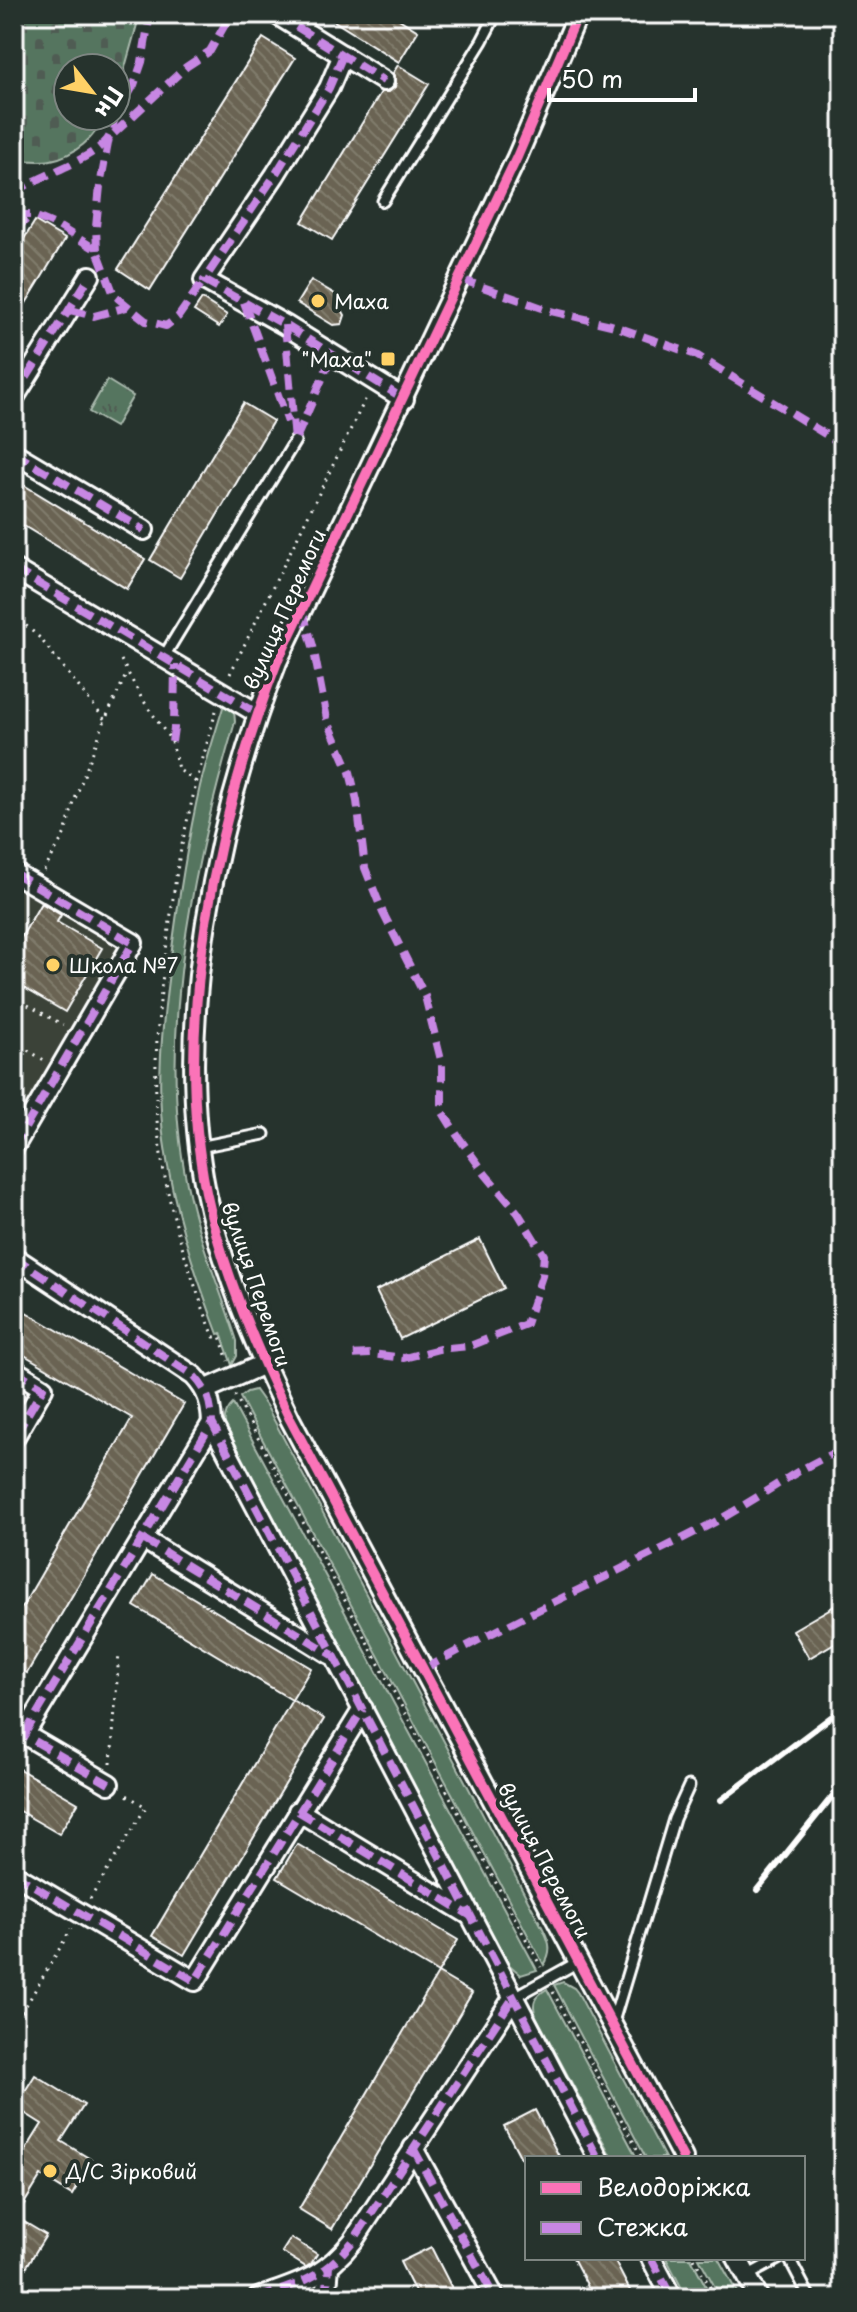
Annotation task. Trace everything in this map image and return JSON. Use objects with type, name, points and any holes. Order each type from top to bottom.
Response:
[{"type":"street","points":[[276,14],[384,81]]},
{"type":"street","name":"вулиця Перемоги","points":[[578,14],[517,157],[277,662],[257,713],[231,797],[214,879],[201,964],[194,1062],[195,1104],[206,1192],[217,1233],[264,1364],[290,1419],[682,2156]]},
{"type":"street","points":[[343,55],[329,88],[204,280],[285,325],[404,399]]},
{"type":"street","points":[[14,398],[90,276]]},
{"type":"street","points":[[14,453],[144,530]]},
{"type":"street","points":[[14,569],[257,713]]},
{"type":"street","points":[[14,873],[133,943],[14,1147]]},
{"type":"street","points":[[14,1257],[194,1376],[207,1389],[212,1423],[597,2156]]},
{"type":"street","points":[[207,1389],[264,1364]]},
{"type":"street","points":[[14,1370],[43,1388],[14,1438]]},
{"type":"street","points":[[109,1784],[19,1732],[143,1539],[212,1423]]},
{"type":"street","points":[[143,1539],[333,1655]]},
{"type":"street","points":[[14,1874],[195,1981],[363,1709]]},
{"type":"street","points":[[298,1811],[471,1916]]},
{"type":"street","points":[[258,2298],[312,2279],[329,2267],[353,2241],[513,1998]]},
{"type":"street","points":[[413,2148],[495,2298]]},
{"type":"street","points":[[652,2260],[672,2298]]},
{"type":"street","points":[[738,2260],[759,2298]]},
{"type":"street","points":[[326,2298],[329,2267]]},
{"type":"lane","points":[[383,201],[496,14]]},
{"type":"lane","points":[[163,658],[295,441]]},
{"type":"lane","points":[[199,1147],[264,1134]]},
{"type":"lane","points":[[612,2025],[674,1819],[689,1786]]},
{"type":"lane","points":[[513,1998],[578,1962]]},
{"type":"lane","points":[[747,2276],[776,2260]]},
{"type":"lane","points":[[790,2260],[810,2298]]},
{"type":"path","points":[[375,380],[221,693],[196,782],[179,861],[161,987],[156,1070],[157,1121],[169,1196],[188,1265],[214,1337],[220,1336],[239,1404],[641,2156]]},
{"type":"path","points":[[14,615],[40,638],[105,720]]},
{"type":"path","points":[[121,660],[172,742],[178,769],[196,782]]},
{"type":"path","points":[[36,885],[65,833],[105,720],[127,673]]},
{"type":"path","points":[[14,997],[67,1028]]},
{"type":"path","points":[[14,1042],[48,1062]]},
{"type":"path","points":[[14,2026],[146,1807],[109,1784],[119,1653]]},
{"type":"path","points":[[695,2260],[716,2298]]},
{"type":"shaded area","points":[[14,887],[120,947],[14,1130]]},
{"type":"green space","points":[[14,14],[140,14],[129,52],[52,52],[52,132],[95,132],[90,139],[59,158],[43,161],[14,159]]},
{"type":"green space","points":[[107,380],[133,396],[115,427],[89,412]]},
{"type":"green space","points":[[224,704],[234,710],[235,722],[193,892],[177,1010],[176,1069],[178,1128],[187,1184],[203,1244],[237,1341],[237,1356],[232,1365],[185,1239],[168,1166],[160,1099],[164,1014],[182,878],[200,786]]},
{"type":"green space","points":[[255,1390],[267,1407],[545,1932],[549,1953],[544,1965],[240,1397]]},
{"type":"green space","points":[[233,1404],[537,1970],[521,1975],[506,1962],[227,1436],[225,1419]]},
{"type":"green space","points":[[563,1982],[578,1993],[664,2156],[645,2156],[554,1985]]},
{"type":"green space","points":[[547,1989],[636,2156],[611,2156],[536,2016],[535,2000]]},
{"type":"green space","points":[[667,2260],[692,2260],[712,2298],[687,2298]]},
{"type":"green space","points":[[700,2260],[719,2260],[740,2298],[721,2298]]},
{"type":"building","points":[[323,14],[391,14],[418,31],[399,62]]},
{"type":"building","points":[[263,38],[295,58],[150,290],[118,269]]},
{"type":"building","points":[[398,65],[429,84],[332,240],[302,222],[381,92],[389,92],[395,87],[393,73]]},
{"type":"building","points":[[35,221],[65,239],[14,323],[14,255]]},
{"type":"building","name":"Маха","points":[[311,280],[340,297],[337,301],[345,315],[342,324],[333,325],[297,303]]},
{"type":"building","points":[[202,299],[227,315],[219,327],[194,311]]},
{"type":"building","points":[[243,403],[273,421],[180,578],[150,560]]},
{"type":"building","points":[[14,479],[145,559],[127,589],[14,520]]},
{"type":"building","name":"Школа №7","points":[[41,903],[61,915],[57,922],[102,948],[65,1012],[14,982],[14,950]]},
{"type":"building","points":[[480,1239],[504,1288],[400,1339],[376,1291]]},
{"type":"building","points":[[14,1305],[184,1404],[27,1673],[14,1665],[14,1621],[132,1418],[14,1349]]},
{"type":"building","points":[[153,1574],[311,1668],[292,1700],[134,1606]]},
{"type":"building","points":[[843,1601],[843,1638],[809,1658],[793,1630]]},
{"type":"building","points":[[292,1700],[324,1719],[184,1955],[152,1936]]},
{"type":"building","points":[[14,1766],[78,1803],[59,1834],[14,1808]]},
{"type":"building","points":[[297,1844],[458,1940],[438,1973],[277,1878]]},
{"type":"building","points":[[438,1973],[472,1993],[332,2229],[299,2209]]},
{"type":"building","name":"Д/С Зірковий","points":[[35,2075],[84,2105],[61,2141],[92,2160],[72,2195],[41,2176],[16,2217],[46,2235],[25,2269],[14,2262],[14,2169],[42,2124],[15,2107]]},
{"type":"building","points":[[535,2110],[559,2156],[521,2158],[504,2126]]},
{"type":"building","points":[[291,2238],[317,2254],[311,2264],[306,2267],[282,2252]]},
{"type":"building","points":[[431,2247],[457,2298],[418,2298],[400,2262]]},
{"type":"building","points":[[574,2260],[614,2260],[634,2298],[594,2298]]},
{"type":"railway","points":[[721,1800],[843,1708]]},
{"type":"railway","points":[[757,1890],[843,1783]]},
{"type":"marked path","points":[[132,88],[142,62],[150,14]]},
{"type":"marked path","points":[[97,250],[100,186],[109,138],[186,67],[210,51],[231,14]]},
{"type":"marked path","points":[[276,14],[384,81]]},
{"type":"marked path","points":[[343,55],[329,88],[204,280],[285,325],[404,399]]},
{"type":"marked path","points":[[14,193],[88,155],[99,148],[111,132]]},
{"type":"marked path","points":[[14,215],[32,215],[58,226],[97,250],[114,295],[146,321],[166,326],[178,317],[204,280]]},
{"type":"marked path","points":[[14,230],[32,215]]},
{"type":"marked path","points":[[14,398],[90,276]]},
{"type":"marked path","points":[[460,279],[551,311],[611,325],[696,355],[843,445]]},
{"type":"marked path","points":[[244,302],[288,422]]},
{"type":"marked path","points":[[70,310],[94,316],[127,307]]},
{"type":"marked path","points":[[285,325],[295,441],[333,354]]},
{"type":"marked path","points":[[14,453],[144,530]]},
{"type":"marked path","points":[[14,569],[257,713]]},
{"type":"marked path","points":[[302,610],[313,646],[327,719],[350,772],[357,801],[365,868],[383,913],[425,996],[442,1064],[442,1111],[486,1175],[518,1213],[544,1255],[542,1276],[526,1324],[470,1346],[439,1349],[404,1358],[351,1355]]},
{"type":"marked path","points":[[172,742],[175,665]]},
{"type":"marked path","points":[[14,873],[133,943],[14,1147]]},
{"type":"marked path","points":[[14,1257],[194,1376],[203,1387],[210,1403],[212,1423],[597,2156]]},
{"type":"marked path","points":[[14,1370],[43,1388],[14,1438]]},
{"type":"marked path","points":[[24,1735],[212,1423]]},
{"type":"marked path","points":[[424,1669],[715,1522],[810,1465],[843,1449]]},
{"type":"marked path","points":[[143,1539],[333,1655]]},
{"type":"marked path","points":[[14,1874],[195,1981],[363,1709]]},
{"type":"marked path","points":[[14,1729],[109,1784]]},
{"type":"marked path","points":[[298,1811],[471,1916]]},
{"type":"marked path","points":[[258,2298],[321,2272],[342,2254],[513,1998]]},
{"type":"marked path","points":[[413,2148],[495,2298]]},
{"type":"marked path","points":[[652,2260],[672,2298]]},
{"type":"marked path","points":[[326,2298],[329,2267]]},
{"type":"cycle path","points":[[578,14],[517,157],[277,662],[255,723],[235,788],[206,923],[197,992],[194,1060],[197,1127],[206,1192],[221,1250],[253,1336],[290,1419],[682,2156]]},
{"type":"place","name":"Маха","points":[[318,301]]},
{"type":"place","name":"\"Маха\"","points":[[388,359]]},
{"type":"place","name":"Школа №7","points":[[53,965]]},
{"type":"place","name":"Д/С Зірковий","points":[[50,2171]]}]
